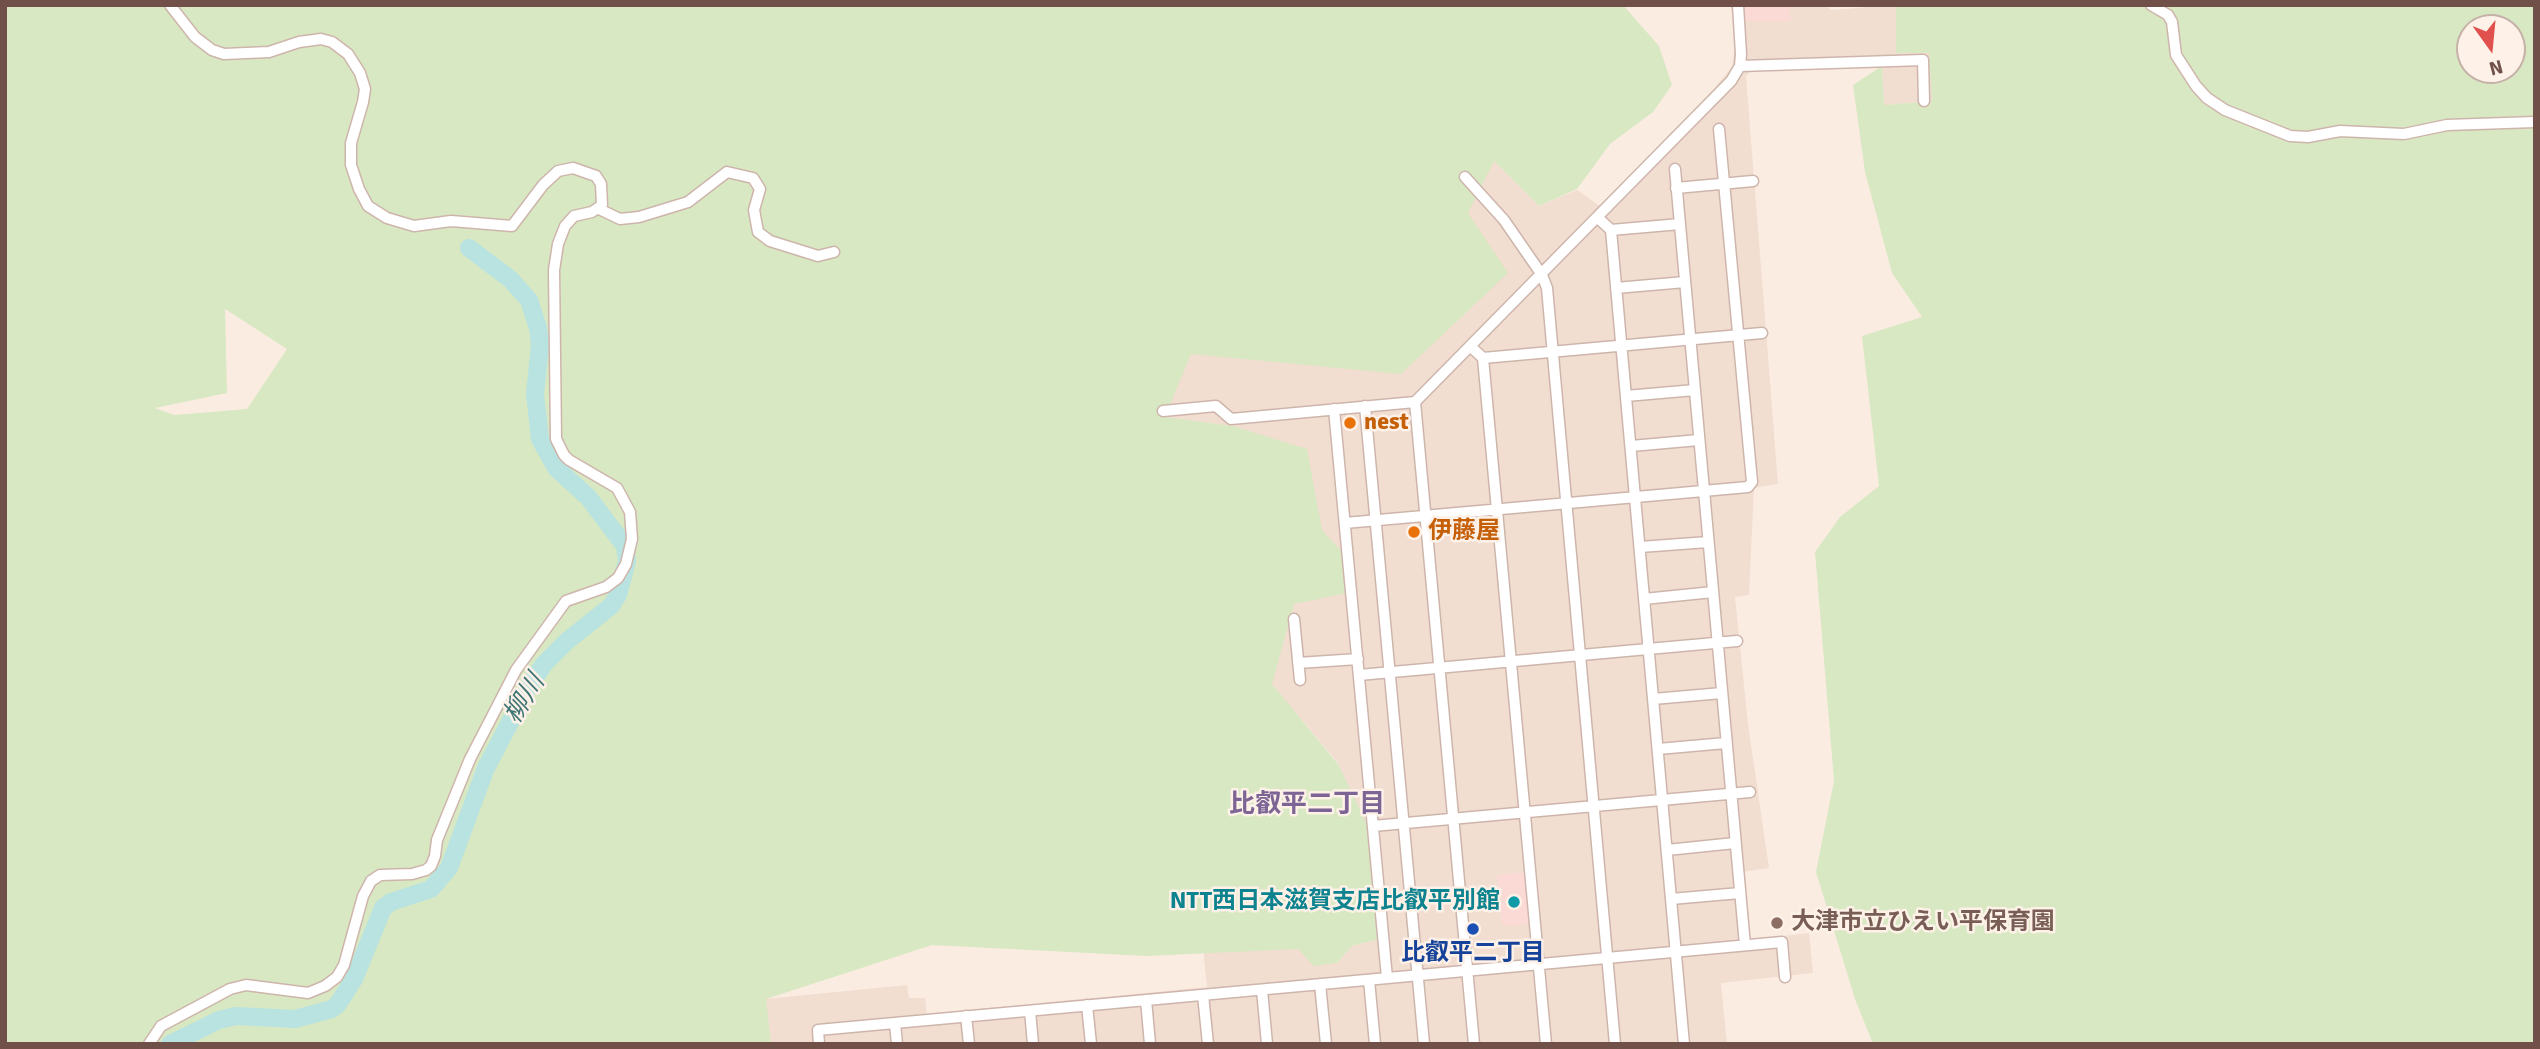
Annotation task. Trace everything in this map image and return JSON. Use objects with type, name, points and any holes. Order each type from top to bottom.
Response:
[{"type":"street","points":[[170,5],[195,37],[212,50],[225,54],[269,52],[299,42],[321,39],[332,42],[348,54],[360,73],[365,89],[350,149],[351,165],[368,206],[387,218],[414,226],[451,221],[512,226],[551,177],[565,169],[573,168],[590,173],[599,181],[603,201],[599,209]]},
{"type":"street","points":[[1163,411],[1216,406],[1231,419],[1415,401],[1542,275],[1731,80],[1740,66],[1738,5]]},
{"type":"street","points":[[2151,5],[2168,15],[2172,22],[2176,55],[2207,98],[2225,110],[2290,136],[2308,137],[2340,131],[2404,134],[2447,125],[2535,122]]},
{"type":"street","points":[[1740,66],[1923,60],[1924,101]]},
{"type":"street","points":[[1345,523],[1748,487],[1752,482],[1719,129]]},
{"type":"street","points":[[1675,169],[1745,945]]},
{"type":"street","points":[[149,1044],[161,1026],[237,986],[308,993],[332,982],[344,965],[363,896],[371,881],[380,875],[412,874],[431,866],[438,840],[470,759],[516,670],[560,608],[576,596],[606,587],[624,570],[632,549],[630,512],[625,501],[612,483],[564,455],[556,439],[554,270],[558,244],[565,226],[574,216],[599,209],[620,219],[639,217],[688,202],[727,172],[752,178],[760,189],[754,210],[758,232],[770,241],[818,256],[834,252]]},
{"type":"street","points":[[1465,177],[1504,220],[1542,275],[1547,288],[1615,1044]]},
{"type":"street","points":[[1676,188],[1753,181]]},
{"type":"street","points":[[1598,218],[1611,230],[1684,1044]]},
{"type":"street","points":[[1611,230],[1680,224]]},
{"type":"street","points":[[1616,288],[1685,282]]},
{"type":"street","points":[[1483,358],[1762,332]]},
{"type":"street","points":[[1470,346],[1483,358],[1546,1044]]},
{"type":"street","points":[[1626,396],[1695,390]]},
{"type":"street","points":[[1415,401],[1474,1044]]},
{"type":"street","points":[[1365,406],[1424,1044]]},
{"type":"street","points":[[1334,409],[1387,978]]},
{"type":"street","points":[[1630,446],[1699,440]]},
{"type":"street","points":[[1640,547],[1708,542]]},
{"type":"street","points":[[1644,598],[1713,592]]},
{"type":"street","points":[[1294,619],[1300,680]]},
{"type":"street","points":[[1359,675],[1737,641]]},
{"type":"street","points":[[1298,663],[1357,659]]},
{"type":"street","points":[[1653,699],[1722,693]]},
{"type":"street","points":[[1658,749],[1726,743]]},
{"type":"street","points":[[1373,826],[1750,792]]},
{"type":"street","points":[[1667,850],[1735,844]]},
{"type":"street","points":[[1671,899],[1740,893]]},
{"type":"street","points":[[819,1044],[818,1030],[1782,942],[1785,977]]},
{"type":"street","points":[[1369,980],[1375,1044]]},
{"type":"street","points":[[1320,984],[1326,1044]]},
{"type":"street","points":[[1262,990],[1267,1044]]},
{"type":"street","points":[[1203,995],[1208,1044]]},
{"type":"street","points":[[1146,1000],[1150,1044]]},
{"type":"street","points":[[1087,1006],[1091,1044]]},
{"type":"street","points":[[1031,1011],[1033,1044]]},
{"type":"street","points":[[967,1016],[969,1044]]},
{"type":"street","points":[[895,1023],[897,1044]]},
{"type":"shaded area","points":[[1731,5],[1827,5],[1831,10],[1896,5],[1896,52],[1930,53],[1932,101],[1884,105],[1882,66],[1753,69],[1746,76],[1778,484],[1754,488],[1749,595],[1735,597],[1748,724],[1769,868],[1742,872],[1748,940],[1809,933],[1813,973],[1721,983],[1727,1044],[771,1044],[765,999],[907,985],[909,998],[925,998],[927,1014],[1207,987],[1201,930],[1299,949],[1314,965],[1337,963],[1352,946],[1379,939],[1338,763],[1303,721],[1275,716],[1233,426],[1165,418],[1190,347],[1441,205],[1476,143],[1539,206],[1577,190],[1600,206],[1701,104],[1732,67],[1735,41]]},
{"type":"shaded area","points":[[1743,5],[1789,5],[1791,21],[1743,21]]},
{"type":"shaded area","points":[[1526,872],[1530,915],[1527,924],[1502,926],[1497,875]]},
{"type":"green space","points":[[5,5],[1623,5],[1659,46],[1672,85],[1653,112],[1610,144],[1577,189],[1539,206],[1494,161],[1468,213],[1508,273],[1401,374],[1191,354],[1165,417],[1233,426],[1307,449],[1322,530],[1345,555],[1347,593],[1294,604],[1272,684],[1338,764],[1367,824],[1379,939],[1352,946],[1337,963],[1314,966],[1298,949],[1147,956],[932,945],[766,999],[771,1044],[5,1044]],"holes":[[[225,309],[287,349],[247,409],[174,415],[155,408],[227,393]]]},
{"type":"green space","points":[[1896,5],[2535,5],[2535,1044],[1873,1044],[1855,999],[1816,872],[1834,781],[1815,552],[1840,517],[1879,486],[1862,336],[1922,317],[1892,273],[1865,172],[1853,85],[1882,66],[1884,105],[1932,101],[1929,53],[1896,53]]},
{"type":"waterway","name":"柳川","points":[[170,1044],[219,1020],[236,1016],[295,1019],[332,1009],[338,1004],[354,979],[383,908],[391,902],[431,889],[449,868],[486,768],[528,688],[544,664],[567,641],[611,606],[618,595],[627,561],[625,546],[588,497],[556,468],[540,439],[535,394],[540,345],[529,300],[510,279],[469,248]]},
{"type":"place","name":"nest","points":[[1350,423]]},
{"type":"place","name":"伊藤屋","points":[[1414,532]]},
{"type":"place","name":"NTT西日本滋賀支店比叡平別館","points":[[1514,902]]},
{"type":"place","name":"大津市立ひえい平保育園","points":[[1777,923]]},
{"type":"place","name":"比叡平二丁目","points":[[1473,929]]},
{"type":"district","name":"比叡平二丁目","points":[[1307,805]]}]
